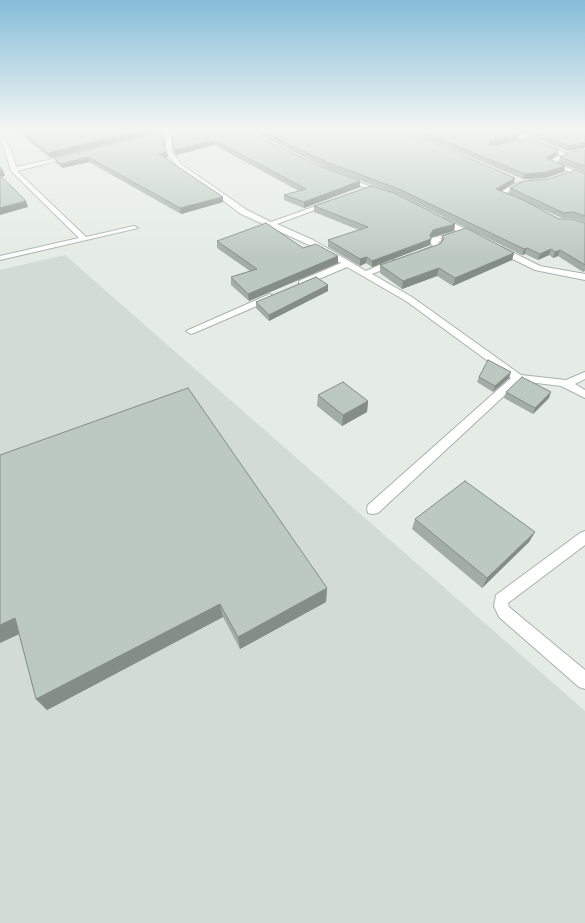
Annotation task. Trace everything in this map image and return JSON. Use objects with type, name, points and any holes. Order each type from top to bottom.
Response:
[{"type":"street","points":[[14,171],[53,211],[84,239]]},
{"type":"street","points":[[187,171],[244,212],[310,242],[436,317],[518,378],[546,380],[567,384],[585,394]]},
{"type":"street","points":[[560,176],[574,172],[585,176]]},
{"type":"street","points":[[335,174],[388,194]]},
{"type":"street","points":[[512,178],[523,183]]},
{"type":"street","points":[[516,200],[499,194],[523,183],[542,181]]},
{"type":"street","points":[[358,193],[369,188]]},
{"type":"street","points":[[271,224],[336,200]]},
{"type":"street","points":[[431,215],[538,268],[585,277]]},
{"type":"street","points":[[0,258],[134,228]]},
{"type":"street","points":[[413,255],[436,247],[434,242],[436,240],[466,231]]},
{"type":"street","points":[[365,274],[399,260]]},
{"type":"street","points":[[297,285],[346,264]]},
{"type":"street","points":[[190,331],[276,294]]},
{"type":"street","points":[[567,384],[585,375]]},
{"type":"street","points":[[373,508],[518,378]]},
{"type":"street","points":[[585,537],[501,600],[500,606],[504,612],[585,681]]},
{"type":"shaded area","points":[[65,255],[585,711],[585,923],[0,923],[0,270]]},
{"type":"building","points":[[113,171],[184,171],[223,197],[180,208]]},
{"type":"building","points":[[272,171],[333,171],[360,181],[304,202],[284,195],[306,189]]},
{"type":"building","points":[[351,171],[499,171],[515,178],[496,189],[523,200],[559,219],[572,219],[585,223],[585,265],[560,250],[555,252],[551,249],[540,254],[527,248],[524,249],[399,189]]},
{"type":"building","points":[[518,171],[549,171],[546,172],[525,174]]},
{"type":"building","points":[[573,171],[585,173],[585,216],[574,212],[564,213],[510,188],[524,181],[548,179]]},
{"type":"building","points":[[0,175],[26,201],[0,208]]},
{"type":"building","points":[[371,186],[394,193],[455,224],[433,230],[430,235],[431,239],[372,261],[367,257],[360,259],[328,240],[368,227],[314,206]]},
{"type":"building","points":[[266,223],[303,248],[316,244],[338,256],[248,294],[231,277],[257,269],[217,241]]},
{"type":"building","points":[[466,228],[514,253],[455,278],[439,268],[403,281],[380,265],[440,244],[444,239],[442,236]]},
{"type":"building","points":[[316,277],[328,285],[269,315],[256,302]]},
{"type":"building","points":[[488,360],[511,372],[495,386],[479,377]]},
{"type":"building","points":[[522,377],[551,392],[535,408],[506,392]]},
{"type":"building","points":[[343,382],[368,401],[343,415],[318,395]]},
{"type":"building","points":[[188,388],[327,588],[238,637],[220,604],[36,699],[15,618],[0,625],[0,455]]},
{"type":"building","points":[[465,481],[535,532],[487,578],[415,519]]}]
